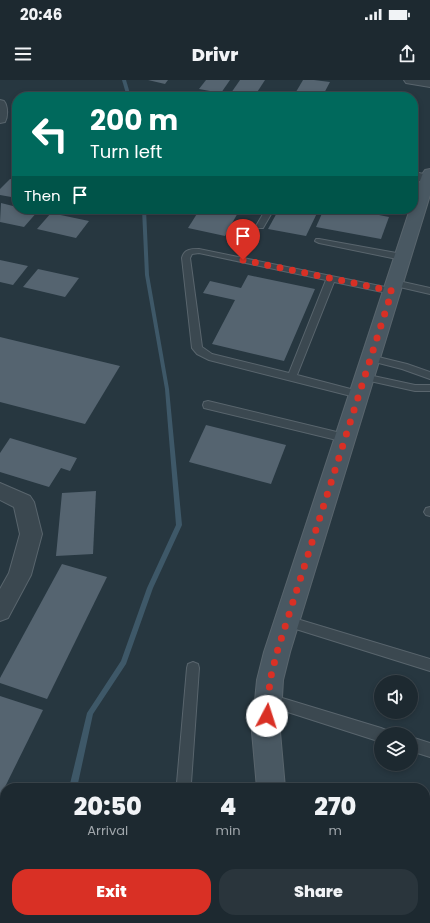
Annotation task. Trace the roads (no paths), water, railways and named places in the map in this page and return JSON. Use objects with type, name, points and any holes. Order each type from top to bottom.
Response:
[{"type":"street","points":[[410,80],[430,83]]},
{"type":"street","points":[[0,104],[0,119]]},
{"type":"street","points":[[419,205],[424,176]]},
{"type":"street","points":[[271,783],[266,732],[270,680],[287,621],[416,214]]},
{"type":"street","points":[[0,491],[23,502],[31,534],[20,575],[0,611]]},
{"type":"lane","points":[[260,226],[267,214]]},
{"type":"lane","points":[[319,241],[402,257]]},
{"type":"lane","points":[[430,291],[331,278],[200,251],[190,252],[187,254],[186,258],[197,348],[200,352],[209,357],[292,377],[364,376],[404,366],[430,376]]},
{"type":"lane","points":[[292,377],[331,278]]},
{"type":"lane","points":[[364,376],[415,388],[430,388]]},
{"type":"lane","points":[[208,405],[345,438]]},
{"type":"lane","points":[[287,621],[430,665]]},
{"type":"lane","points":[[184,783],[193,668]]},
{"type":"lane","points":[[268,700],[374,733]]},
{"type":"lane","points":[[418,746],[430,750]]},
{"type":"waterway","points":[[124,80],[128,92]]},
{"type":"waterway","points":[[74,783],[90,713],[124,662],[150,588],[179,525],[167,389],[147,275],[144,214]]}]
